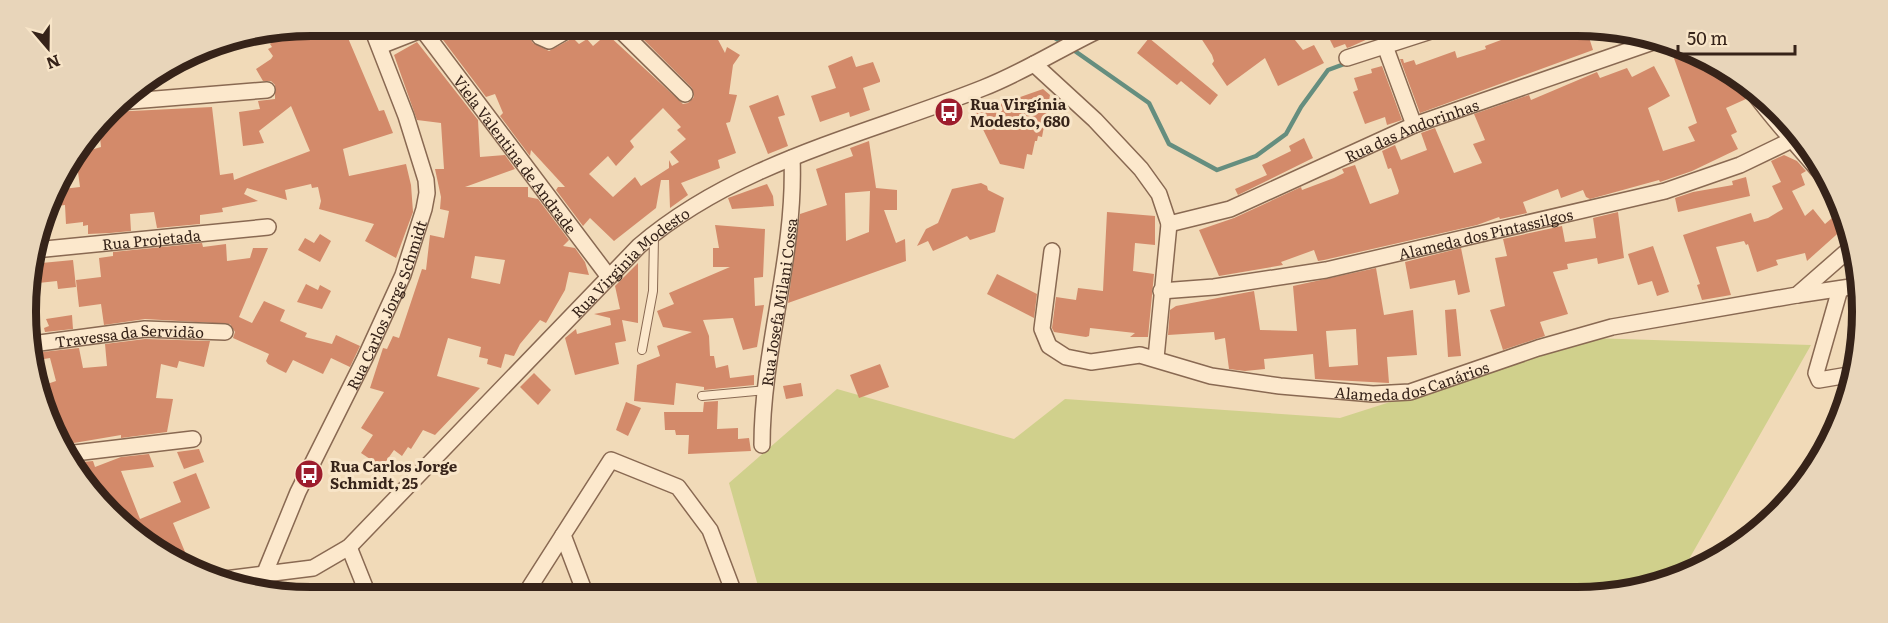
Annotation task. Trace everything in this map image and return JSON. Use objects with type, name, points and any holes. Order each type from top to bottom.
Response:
[{"type":"street","name":"Rua Carlos Jorge Schmidt","points":[[264,583],[264,575],[298,492],[403,275],[424,209],[427,193],[426,180],[376,36]]},
{"type":"street","points":[[380,46],[406,36]]},
{"type":"street","name":"Viela Valentina de Andrade","points":[[432,36],[609,278]]},
{"type":"street","points":[[539,36],[549,40],[556,36]]},
{"type":"street","points":[[626,36],[685,94]]},
{"type":"street","name":"Rua Virginia Modesto","points":[[239,578],[313,568],[349,547],[654,233],[710,195],[792,158],[983,88],[1088,36]]},
{"type":"street","points":[[1347,58],[1416,36]]},
{"type":"street","name":"Rua das Andorinhas","points":[[1169,224],[1230,209],[1414,125],[1646,45]]},
{"type":"street","points":[[1385,46],[1414,125]]},
{"type":"street","points":[[1034,64],[1077,102],[1141,168],[1159,194],[1169,224],[1156,358]]},
{"type":"street","points":[[134,101],[267,90]]},
{"type":"street","points":[[1772,118],[1784,130]]},
{"type":"street","name":"Alameda dos Pintassilgos","points":[[1161,291],[1184,291],[1296,276],[1524,225],[1709,178],[1793,141]]},
{"type":"street","name":"Rua Josefa Milani Cossa","points":[[762,446],[767,390],[790,222],[792,158]]},
{"type":"street","name":"Rua Projetada","points":[[43,249],[268,227]]},
{"type":"street","name":"Alameda dos Canários","points":[[1052,251],[1041,318],[1042,329],[1049,346],[1060,354],[1081,362],[1130,356],[1156,358],[1187,371],[1247,382],[1341,392],[1394,394],[1419,389],[1516,355],[1612,327],[1851,287]]},
{"type":"street","points":[[1797,295],[1846,252]]},
{"type":"street","points":[[1840,289],[1816,373],[1819,380],[1824,381],[1845,376]]},
{"type":"street","name":"Travessa da Servidão","points":[[38,343],[145,329],[225,332]]},
{"type":"street","points":[[75,453],[193,439]]},
{"type":"street","points":[[529,587],[611,460],[678,487],[710,530],[732,587]]},
{"type":"street","points":[[563,535],[583,587]]},
{"type":"street","points":[[349,547],[365,587]]},
{"type":"lane","points":[[642,350],[653,291],[654,233]]},
{"type":"lane","points":[[702,396],[767,390]]},
{"type":"green space","points":[[1590,338],[1811,345],[1686,564],[1648,578],[1612,585],[1576,587],[758,587],[729,483],[837,389],[1014,439],[1065,399],[1340,418]]},
{"type":"building","points":[[353,36],[348,38],[379,111],[384,110],[393,133],[343,149],[349,176],[406,164],[411,185],[413,212],[396,258],[365,241],[374,224],[319,209],[321,201],[318,187],[312,188],[311,184],[285,190],[287,200],[247,188],[244,194],[258,201],[222,208],[223,212],[200,215],[200,224],[157,228],[154,212],[130,214],[131,231],[88,234],[88,225],[83,226],[83,222],[66,224],[65,205],[57,206],[64,190],[80,187],[77,166],[82,158],[88,151],[101,147],[100,135],[123,111],[212,107],[220,175],[233,173],[234,180],[310,151],[291,106],[259,131],[264,143],[243,146],[239,112],[260,109],[258,101],[275,99],[275,85],[271,81],[263,81],[256,69],[273,56],[268,49],[272,47],[270,44],[277,38]]},
{"type":"building","points":[[448,36],[528,36],[533,43],[549,51],[573,38],[579,44],[587,39],[593,46],[605,36],[609,36],[683,104],[688,103],[694,97],[692,88],[640,36],[716,36],[725,53],[727,47],[740,55],[733,65],[729,94],[737,95],[730,122],[726,123],[736,153],[718,160],[720,168],[681,183],[688,195],[670,208],[669,180],[661,180],[656,208],[614,241],[590,218],[583,226],[556,190],[558,187],[565,187],[531,150],[530,156],[500,116],[503,113],[495,94],[486,97],[443,40]],"holes":[[[663,108],[681,127],[677,130],[686,139],[670,152],[679,162],[672,166],[669,160],[669,168],[641,186],[635,177],[613,197],[589,174],[608,156],[616,166],[634,147],[630,141]]]},
{"type":"building","points":[[1200,36],[1292,36],[1303,50],[1314,45],[1324,63],[1278,86],[1265,58],[1227,86],[1212,64],[1214,61]]},
{"type":"building","points":[[1328,36],[1374,36],[1347,48],[1345,44],[1334,48]]},
{"type":"building","points":[[1512,36],[1576,36],[1589,37],[1593,50],[1420,113],[1400,59],[1403,59],[1404,63],[1414,60],[1416,65],[1455,51],[1457,58],[1486,49],[1485,46]]},
{"type":"building","points":[[1149,38],[1218,95],[1210,105],[1181,81],[1177,85],[1137,53]]},
{"type":"building","points":[[417,42],[478,120],[480,157],[505,155],[515,169],[465,187],[528,187],[528,197],[538,199],[569,240],[563,246],[575,248],[585,262],[589,275],[569,272],[565,290],[546,323],[540,320],[520,344],[514,356],[505,354],[501,368],[487,364],[488,359],[479,357],[481,347],[448,338],[437,376],[480,388],[435,435],[423,430],[411,449],[408,447],[402,456],[394,450],[382,467],[361,453],[373,435],[361,428],[384,392],[370,388],[383,348],[387,349],[393,336],[399,338],[422,269],[426,270],[430,235],[444,238],[449,211],[440,209],[441,197],[435,169],[444,169],[441,123],[417,120],[394,55]],"holes":[[[475,256],[505,260],[500,284],[471,278]]]},
{"type":"building","points":[[1672,54],[1698,64],[1730,82],[1741,91],[1746,99],[1726,108],[1737,132],[1731,135],[1738,149],[1692,171],[1660,182],[1659,180],[1590,199],[1586,197],[1583,190],[1561,198],[1558,189],[1523,202],[1527,213],[1500,219],[1499,217],[1477,225],[1324,260],[1318,261],[1314,250],[1281,262],[1283,265],[1219,276],[1199,230],[1234,218],[1301,187],[1302,190],[1334,178],[1344,173],[1342,169],[1355,165],[1370,204],[1398,194],[1391,168],[1388,169],[1382,151],[1395,145],[1401,160],[1427,150],[1421,133],[1435,128],[1454,173],[1482,163],[1473,144],[1485,140],[1474,114],[1529,95],[1531,100],[1597,72],[1600,78],[1627,68],[1632,77],[1654,66],[1670,96],[1648,108],[1663,151],[1695,141],[1688,127],[1697,123]]},
{"type":"building","points":[[852,56],[856,67],[873,62],[880,80],[880,82],[863,88],[870,110],[850,117],[849,112],[820,122],[811,96],[836,88],[828,66]]},
{"type":"building","points":[[1382,66],[1402,120],[1387,125],[1385,117],[1365,124],[1353,92],[1358,90],[1354,78],[1372,73],[1371,69]]},
{"type":"building","points":[[1043,89],[1050,95],[1042,137],[1038,136],[1035,141],[1032,155],[1027,154],[1024,169],[1000,164],[973,109],[998,100],[1000,104]]},
{"type":"building","points":[[778,95],[785,115],[778,117],[788,146],[768,154],[749,106]]},
{"type":"building","points":[[1304,138],[1313,158],[1238,195],[1235,189],[1267,175],[1262,165],[1291,151],[1289,146]]},
{"type":"building","points":[[869,141],[876,188],[897,190],[897,210],[884,210],[896,243],[905,239],[906,261],[788,303],[800,214],[827,205],[816,169],[853,156],[850,148]],"holes":[[[870,191],[869,232],[846,241],[845,193]]]},
{"type":"building","points":[[1784,155],[1797,161],[1806,171],[1801,174],[1805,185],[1792,191],[1805,216],[1813,209],[1825,224],[1834,216],[1840,231],[1807,261],[1805,253],[1776,260],[1778,265],[1757,272],[1748,244],[1746,245],[1744,241],[1716,247],[1731,295],[1702,300],[1697,285],[1700,284],[1683,235],[1751,213],[1754,222],[1768,218],[1783,209],[1772,186],[1781,182],[1771,161]]},
{"type":"building","points":[[1746,177],[1750,196],[1678,212],[1675,198],[1693,192],[1733,185],[1732,181]]},
{"type":"building","points":[[981,183],[987,186],[988,190],[1004,198],[995,232],[970,240],[967,236],[933,251],[928,241],[917,246],[926,229],[938,223],[952,189]]},
{"type":"building","points":[[767,184],[773,196],[774,206],[732,209],[728,198]]},
{"type":"building","points":[[1107,212],[1155,216],[1155,245],[1135,243],[1133,271],[1154,274],[1148,337],[1130,337],[1135,333],[1090,328],[1089,336],[1086,337],[1054,332],[1052,328],[1056,297],[1076,300],[1078,288],[1103,291]]},
{"type":"building","points":[[1618,212],[1624,258],[1598,264],[1597,258],[1567,264],[1568,269],[1553,272],[1568,314],[1540,322],[1545,336],[1503,350],[1490,310],[1505,306],[1495,258],[1507,256],[1503,239],[1562,226],[1565,242],[1596,238],[1593,218]]},
{"type":"building","points":[[715,225],[765,229],[763,277],[754,278],[755,306],[764,305],[757,347],[743,350],[733,318],[703,320],[709,336],[710,356],[714,356],[716,368],[728,365],[730,378],[754,375],[754,385],[704,390],[704,387],[676,383],[674,405],[634,401],[637,365],[660,356],[657,346],[692,332],[663,327],[657,311],[674,304],[669,293],[730,267],[713,267],[713,248],[719,248]]},
{"type":"building","points":[[320,234],[331,241],[320,262],[298,250],[305,238],[314,243]]},
{"type":"building","points":[[202,243],[203,247],[226,244],[227,261],[250,258],[253,248],[268,248],[239,317],[252,323],[264,301],[285,310],[280,321],[307,333],[305,337],[332,344],[336,335],[360,346],[350,367],[331,358],[323,374],[293,360],[286,373],[268,364],[266,361],[269,354],[233,338],[235,332],[230,324],[145,319],[104,325],[101,304],[79,307],[76,280],[101,277],[99,258],[113,256],[113,252]]},
{"type":"building","points":[[1653,246],[1669,292],[1657,296],[1652,281],[1638,285],[1628,254]]},
{"type":"building","points":[[1461,248],[1470,292],[1458,295],[1455,280],[1410,289],[1405,262]]},
{"type":"building","points":[[73,260],[76,287],[58,289],[57,281],[38,283],[40,263]]},
{"type":"building","points":[[638,263],[638,323],[622,320],[626,341],[615,343],[619,364],[575,375],[565,338],[576,329],[577,334],[611,325],[610,318],[594,314],[620,309],[615,286]]},
{"type":"building","points":[[1376,268],[1384,315],[1413,310],[1417,355],[1387,357],[1389,383],[1315,379],[1313,354],[1264,359],[1265,369],[1245,371],[1229,369],[1225,338],[1215,340],[1214,332],[1168,335],[1170,310],[1176,306],[1254,291],[1260,330],[1297,331],[1293,286]],"holes":[[[1356,329],[1358,365],[1329,367],[1326,331]]]},
{"type":"building","points":[[997,274],[1037,294],[1034,318],[987,294]]},
{"type":"building","points":[[306,284],[318,290],[320,285],[331,291],[322,309],[297,302]]},
{"type":"building","points":[[1456,309],[1461,356],[1448,357],[1445,310]]},
{"type":"building","points":[[72,315],[73,329],[45,332],[44,328],[49,326],[46,319]]},
{"type":"building","points":[[145,339],[210,341],[204,367],[179,361],[177,368],[161,364],[156,398],[173,399],[167,432],[121,438],[121,435],[70,444],[47,388],[47,384],[56,381],[50,358],[44,359],[42,352],[79,348],[83,368],[107,366],[105,344]]},
{"type":"building","points":[[880,364],[889,387],[859,398],[850,375]]},
{"type":"building","points":[[534,373],[551,390],[538,405],[520,387]]},
{"type":"building","points":[[801,383],[803,396],[786,399],[783,386]]},
{"type":"building","points":[[718,401],[717,429],[738,428],[738,439],[749,438],[751,451],[688,454],[689,435],[676,435],[675,430],[665,430],[664,412],[703,412],[704,402]]},
{"type":"building","points":[[626,402],[641,408],[628,436],[616,430]]},
{"type":"building","points":[[199,449],[204,462],[184,469],[177,452]]},
{"type":"building","points":[[149,454],[154,467],[121,471],[140,519],[181,502],[173,482],[196,473],[210,508],[173,523],[185,552],[181,554],[158,541],[130,519],[104,493],[80,462],[93,461],[95,467],[121,457]]},
{"type":"waterway","points":[[1052,36],[1065,44]]},
{"type":"waterway","points":[[1072,49],[1149,103],[1169,144],[1217,170],[1256,156],[1286,134],[1301,107],[1328,70],[1347,63]]},
{"type":"place","name":"Rua Virgínia Modesto, 680","points":[[949,112]]},
{"type":"place","name":"Rua Carlos Jorge Schmidt, 25","points":[[309,474]]}]
